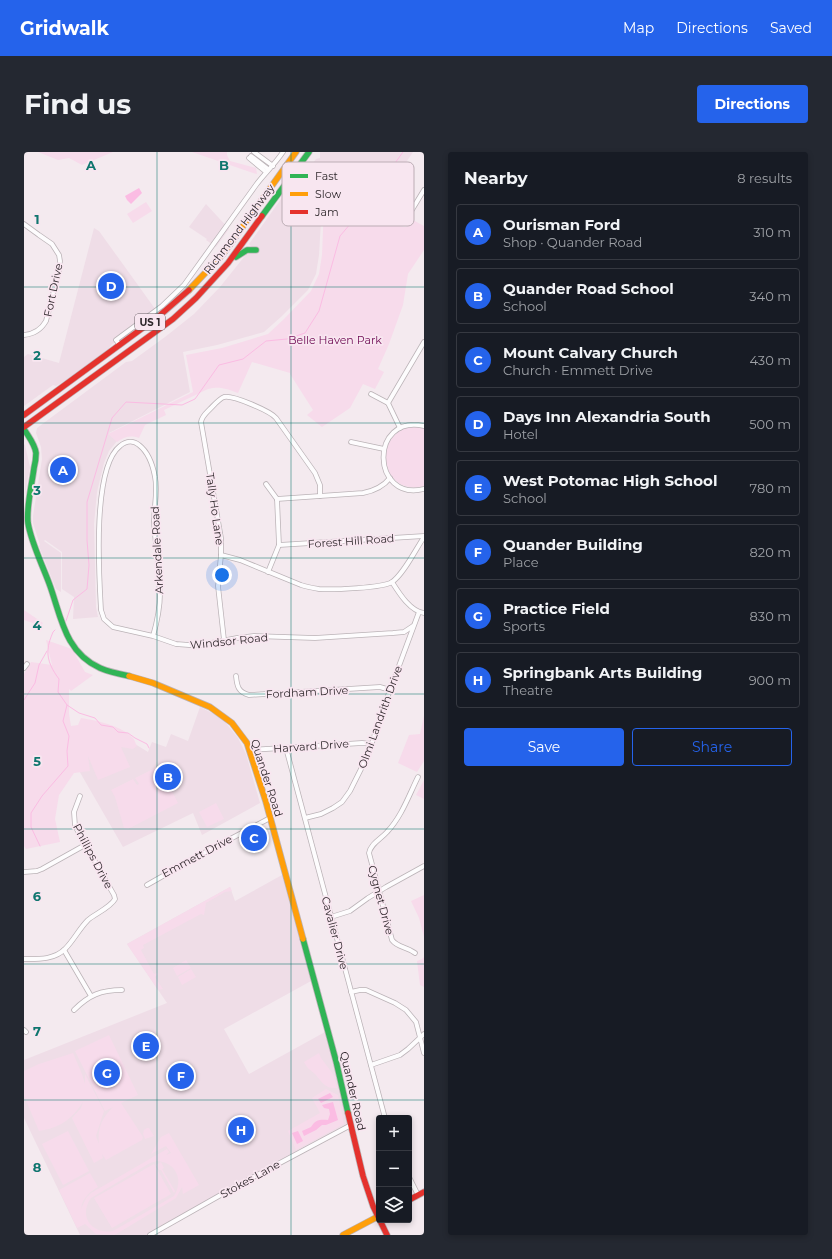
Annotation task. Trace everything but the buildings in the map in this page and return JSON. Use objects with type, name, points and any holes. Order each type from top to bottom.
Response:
[{"type":"main road","name":"Richmond Highway","points":[[289,162],[296,152]]},
{"type":"main road","name":"Richmond Highway","points":[[302,162],[309,152]]},
{"type":"main road","name":"Richmond Highway","points":[[24,415],[160,316],[186,293],[209,270],[244,225],[282,172]]},
{"type":"main road","name":"Richmond Highway","points":[[24,428],[173,319],[196,298],[228,263],[282,189]]},
{"type":"main road","points":[[228,263],[245,250],[256,250]]},
{"type":"main road","name":"Quander Road","points":[[24,428],[34,444],[36,454],[28,522],[56,603],[62,626],[69,640],[82,656],[99,668],[108,672],[138,678],[153,683],[217,711],[238,730],[247,743],[270,818],[336,1061],[364,1181],[376,1211]]},
{"type":"main road","points":[[412,1198],[424,1192]]},
{"type":"main road","points":[[343,1235],[351,1233],[376,1217]]},
{"type":"main road","name":"Quander Road","points":[[381,1223],[387,1235]]},
{"type":"street","points":[[120,345],[116,340],[162,306],[184,285],[267,171],[273,166],[283,152]]},
{"type":"street","points":[[252,155],[273,166]]},
{"type":"street","points":[[252,155],[267,171]]},
{"type":"street","points":[[414,206],[424,190]]},
{"type":"street","name":"Fort Drive","points":[[24,224],[52,244],[59,253],[60,265],[46,321],[36,332],[24,335]]},
{"type":"street","points":[[388,403],[424,342]]},
{"type":"street","points":[[371,394],[388,403],[400,428]]},
{"type":"street","name":"Tally Ho Lane","points":[[224,640],[218,586],[221,555],[220,523],[201,422],[203,416],[224,398],[231,397],[271,412],[315,473],[320,485],[320,496]]},
{"type":"street","points":[[424,426],[410,425],[400,428],[389,438],[383,457],[386,471],[390,478],[397,484],[407,489],[424,489]]},
{"type":"street","name":"Windsor Road","points":[[139,444],[132,441],[122,443],[114,451],[108,466],[102,490],[98,538],[101,610],[104,619],[114,627],[153,636],[168,642],[189,646],[254,636],[315,638],[393,633],[404,632],[413,626]]},
{"type":"street","points":[[351,442],[384,450]]},
{"type":"street","name":"Arkendale Road","points":[[139,444],[150,460],[154,471],[156,485],[154,523],[160,594],[157,620],[153,636]]},
{"type":"street","points":[[277,499],[358,494],[380,487],[390,478]]},
{"type":"street","points":[[266,484],[277,499],[279,545],[268,572]]},
{"type":"street","points":[[221,555],[240,560],[301,585],[320,589],[382,586],[392,582],[401,573],[424,537]]},
{"type":"street","name":"Forest Hill Road","points":[[279,545],[424,537]]},
{"type":"street","points":[[392,582],[411,606],[422,613]]},
{"type":"street","name":"Olmi Landrith Drive","points":[[305,818],[328,811],[345,799],[360,773],[372,744],[413,626],[422,613]]},
{"type":"street","name":"Fordham Drive","points":[[236,676],[239,689],[243,693],[249,695],[380,687],[390,690]]},
{"type":"street","name":"Harvard Drive","points":[[249,750],[362,743],[372,744]]},
{"type":"street","name":"Cavalier Drive","points":[[286,748],[383,1115]]},
{"type":"street","name":"Cygnet Drive","points":[[415,953],[409,948],[396,945],[392,940],[369,856],[370,849],[373,844],[388,831],[396,820],[418,777]]},
{"type":"street","name":"Phillips Drive","points":[[24,959],[47,958],[64,950],[83,926],[97,913],[114,901],[116,897],[75,826],[75,807],[80,796]]},
{"type":"street","name":"Emmett Drive","points":[[146,885],[270,818]]},
{"type":"street","points":[[24,872],[42,870],[85,845]]},
{"type":"street","points":[[331,917],[350,911],[378,891],[424,866]]},
{"type":"street","points":[[64,950],[91,996]]},
{"type":"street","points":[[74,1010],[91,996],[109,990],[122,990]]},
{"type":"street","points":[[351,992],[366,990],[403,1007],[416,1022],[424,1053]]},
{"type":"street","points":[[371,1065],[400,1055],[424,1034]]},
{"type":"street","name":"Stokes Lane","points":[[150,1235],[351,1125]]},
{"type":"street","points":[[412,1183],[418,1195]]},
{"type":"shaded area","points":[[320,152],[413,152],[406,162],[314,162],[316,159],[320,158]]},
{"type":"shaded area","points":[[139,188],[142,193],[131,204],[125,196]]},
{"type":"shaded area","points":[[282,198],[282,226],[321,226],[316,274],[308,290],[282,316],[264,332],[217,345],[183,352],[190,392],[109,433],[117,441],[109,451],[104,463],[97,492],[94,524],[96,607],[98,617],[73,619],[74,597],[62,589],[62,552],[45,540],[44,541],[61,553],[61,592],[56,589],[39,546],[40,545],[33,523],[42,459],[41,447],[36,433],[37,428],[126,362],[132,361],[194,314],[220,287],[252,247],[249,244]]},
{"type":"shaded area","points":[[206,204],[229,229],[216,247],[189,227]]},
{"type":"shaded area","points":[[94,228],[99,231],[158,313],[118,344],[116,342],[112,344],[107,351],[78,373],[56,386],[53,385],[24,406],[24,357],[28,354],[59,363]]},
{"type":"shaded area","points":[[24,444],[30,467],[25,495]]},
{"type":"shaded area","points":[[200,707],[214,714],[225,722],[238,738],[246,754],[260,803],[202,835],[193,813],[123,847],[70,755],[104,725],[148,752],[152,742],[166,747],[171,734],[188,741]]},
{"type":"shaded area","points":[[282,875],[311,981],[224,1029],[249,1074],[325,1032],[349,1125],[149,1235],[80,1235],[24,1118],[24,1060],[167,1003],[127,944],[230,887],[235,901]]},
{"type":"shaded area","points":[[330,1093],[333,1097],[321,1103],[318,1099]]},
{"type":"shaded area","points":[[333,1102],[338,1120],[322,1125],[304,1136],[302,1131],[311,1127],[316,1121],[328,1120],[330,1114],[329,1109],[324,1108],[322,1105]]},
{"type":"shaded area","points":[[298,1131],[303,1141],[297,1144],[292,1133]]},
{"type":"green space","points":[[38,152],[113,152],[82,165],[69,158],[58,160]]},
{"type":"green space","points":[[192,152],[227,152],[230,161],[256,168],[257,174],[253,173]]},
{"type":"green space","points":[[146,202],[152,211],[133,223],[127,214]]},
{"type":"green space","name":"Belle Haven Park","points":[[414,221],[424,226],[424,250],[408,274],[403,305],[378,369],[384,372],[375,389],[363,384],[350,408],[322,427],[307,415],[313,410],[290,373],[252,362],[238,393],[220,388],[208,389],[164,410],[166,415],[145,425],[139,438],[127,437],[117,442],[108,434],[193,392],[186,355],[222,348],[268,334],[311,291],[319,274],[322,255],[323,226],[406,227],[414,226]]},
{"type":"green space","points":[[408,427],[424,428],[424,486],[411,487],[400,484],[392,476],[387,467],[385,456],[388,445],[395,435]]},
{"type":"green space","points":[[24,610],[43,623],[41,626],[24,620]]},
{"type":"green space","points":[[46,640],[72,649],[85,672],[93,675],[71,691],[69,689],[69,714],[71,726],[78,725],[81,718],[108,724],[128,734],[134,739],[137,746],[133,749],[121,747],[130,767],[98,780],[88,756],[90,771],[74,773],[59,795],[55,819],[60,842],[26,849],[24,846],[24,674],[31,662],[52,665]]},
{"type":"green space","points":[[424,716],[424,761],[417,772],[398,763],[409,735],[420,734]]},
{"type":"green space","points":[[159,766],[178,803],[128,829],[124,828],[115,797],[111,790],[133,779],[137,785],[139,784],[135,778]]},
{"type":"green space","points":[[424,780],[424,799],[416,795]]},
{"type":"green space","points":[[216,803],[224,819],[207,827],[199,812]]},
{"type":"green space","points":[[230,887],[232,891],[225,892],[206,903],[204,915],[201,914],[143,945],[144,948],[141,950],[154,974],[158,974],[155,977],[163,989],[158,990],[127,944]]},
{"type":"green space","points":[[424,895],[424,937],[419,918],[411,901]]},
{"type":"green space","points":[[424,957],[424,987],[420,985],[417,961]]},
{"type":"green space","points":[[186,960],[191,968],[177,976],[173,968]]},
{"type":"green space","points":[[191,969],[196,977],[182,985],[178,977]]},
{"type":"green space","points":[[109,1035],[138,1095],[121,1103],[143,1137],[142,1140],[106,1160],[102,1154],[103,1158],[94,1163],[72,1118],[81,1108],[83,1102],[65,1122],[53,1128],[39,1131],[24,1096],[24,1071],[39,1064],[73,1053],[85,1084],[85,1074],[104,1111],[96,1136],[99,1144],[101,1124],[113,1107],[105,1111],[75,1051]]},
{"type":"green space","points":[[319,1053],[333,1074],[337,1088],[329,1087],[324,1084],[304,1062]]},
{"type":"green space","points":[[326,1089],[338,1095],[344,1124],[296,1150],[288,1131],[320,1113],[312,1098]]},
{"type":"green space","points":[[149,1128],[154,1136],[145,1139],[143,1134],[144,1130]]},
{"type":"green space","points":[[68,1131],[89,1171],[63,1185],[42,1144]]},
{"type":"green space","points":[[169,1133],[199,1185],[183,1194],[182,1187],[176,1198],[114,1235],[96,1234],[85,1224],[77,1228],[59,1190],[90,1173],[98,1187],[86,1196],[81,1209],[86,1198],[91,1193],[167,1149],[169,1152],[166,1155],[171,1153],[166,1146],[151,1154],[161,1137]],"holes":[[[157,1161],[164,1162],[173,1168],[178,1178],[177,1190],[174,1196],[113,1231],[99,1230],[89,1223],[86,1211],[87,1205],[91,1198],[150,1163]]]},
{"type":"green space","points":[[161,1162],[164,1168],[162,1169],[175,1191],[174,1193],[161,1170],[159,1170],[156,1165]]},
{"type":"green space","points":[[154,1164],[171,1194],[112,1228],[94,1198]]},
{"type":"waterway","points":[[396,162],[403,152]]},
{"type":"waterway","points":[[66,621],[73,600],[87,589],[89,565],[87,540],[87,502],[112,418],[126,402],[182,405],[195,399],[219,365],[243,359],[266,341],[287,339],[305,333],[319,311],[340,236],[348,226]]},
{"type":"waterway","points":[[40,846],[31,827],[31,813],[42,796],[68,766],[67,751],[69,736],[63,721],[67,705],[58,692],[59,679],[48,658],[49,643],[55,630]]},
{"type":"waterway","points":[[24,700],[35,683],[39,665],[47,651]]},
{"type":"waterway","points":[[67,705],[79,713],[95,718],[101,725],[113,727],[118,732],[128,733],[147,744],[149,748]]},
{"type":"traffic: fast","points":[[302,162],[309,152]]},
{"type":"traffic: fast","points":[[262,216],[282,189]]},
{"type":"traffic: fast","points":[[236,257],[247,250],[256,250]]},
{"type":"traffic: fast","points":[[24,429],[33,443],[36,453],[28,510],[29,530],[66,632],[71,643],[88,661],[100,668],[129,676]]},
{"type":"traffic: fast","points":[[303,939],[336,1061],[348,1113]]},
{"type":"traffic: slow","points":[[289,162],[296,152]]},
{"type":"traffic: slow","points":[[189,290],[223,254],[282,172]]},
{"type":"traffic: slow","points":[[129,676],[153,683],[210,707],[232,723],[247,743],[266,802],[303,939]]},
{"type":"traffic: slow","points":[[343,1235],[376,1218]]},
{"type":"traffic: jam","points":[[24,427],[173,319],[196,298],[228,263],[262,216]]},
{"type":"traffic: jam","points":[[24,415],[159,316],[189,290]]},
{"type":"traffic: jam","points":[[348,1113],[363,1176],[373,1206],[387,1235]]},
{"type":"traffic: jam","points":[[412,1198],[424,1192]]},
{"type":"place","name":"Days Inn Alexandria South","points":[[111,286]]},
{"type":"place","name":"Ourisman Ford","points":[[63,470]]},
{"type":"place","name":"Quander Road School","points":[[168,777]]},
{"type":"place","name":"Mount Calvary Church","points":[[254,838]]},
{"type":"place","name":"West Potomac High School","points":[[146,1046]]},
{"type":"place","name":"Practice Field","points":[[107,1073]]},
{"type":"place","name":"Quander Building","points":[[181,1076]]},
{"type":"place","name":"Springbank Arts Building","points":[[241,1130]]}]
